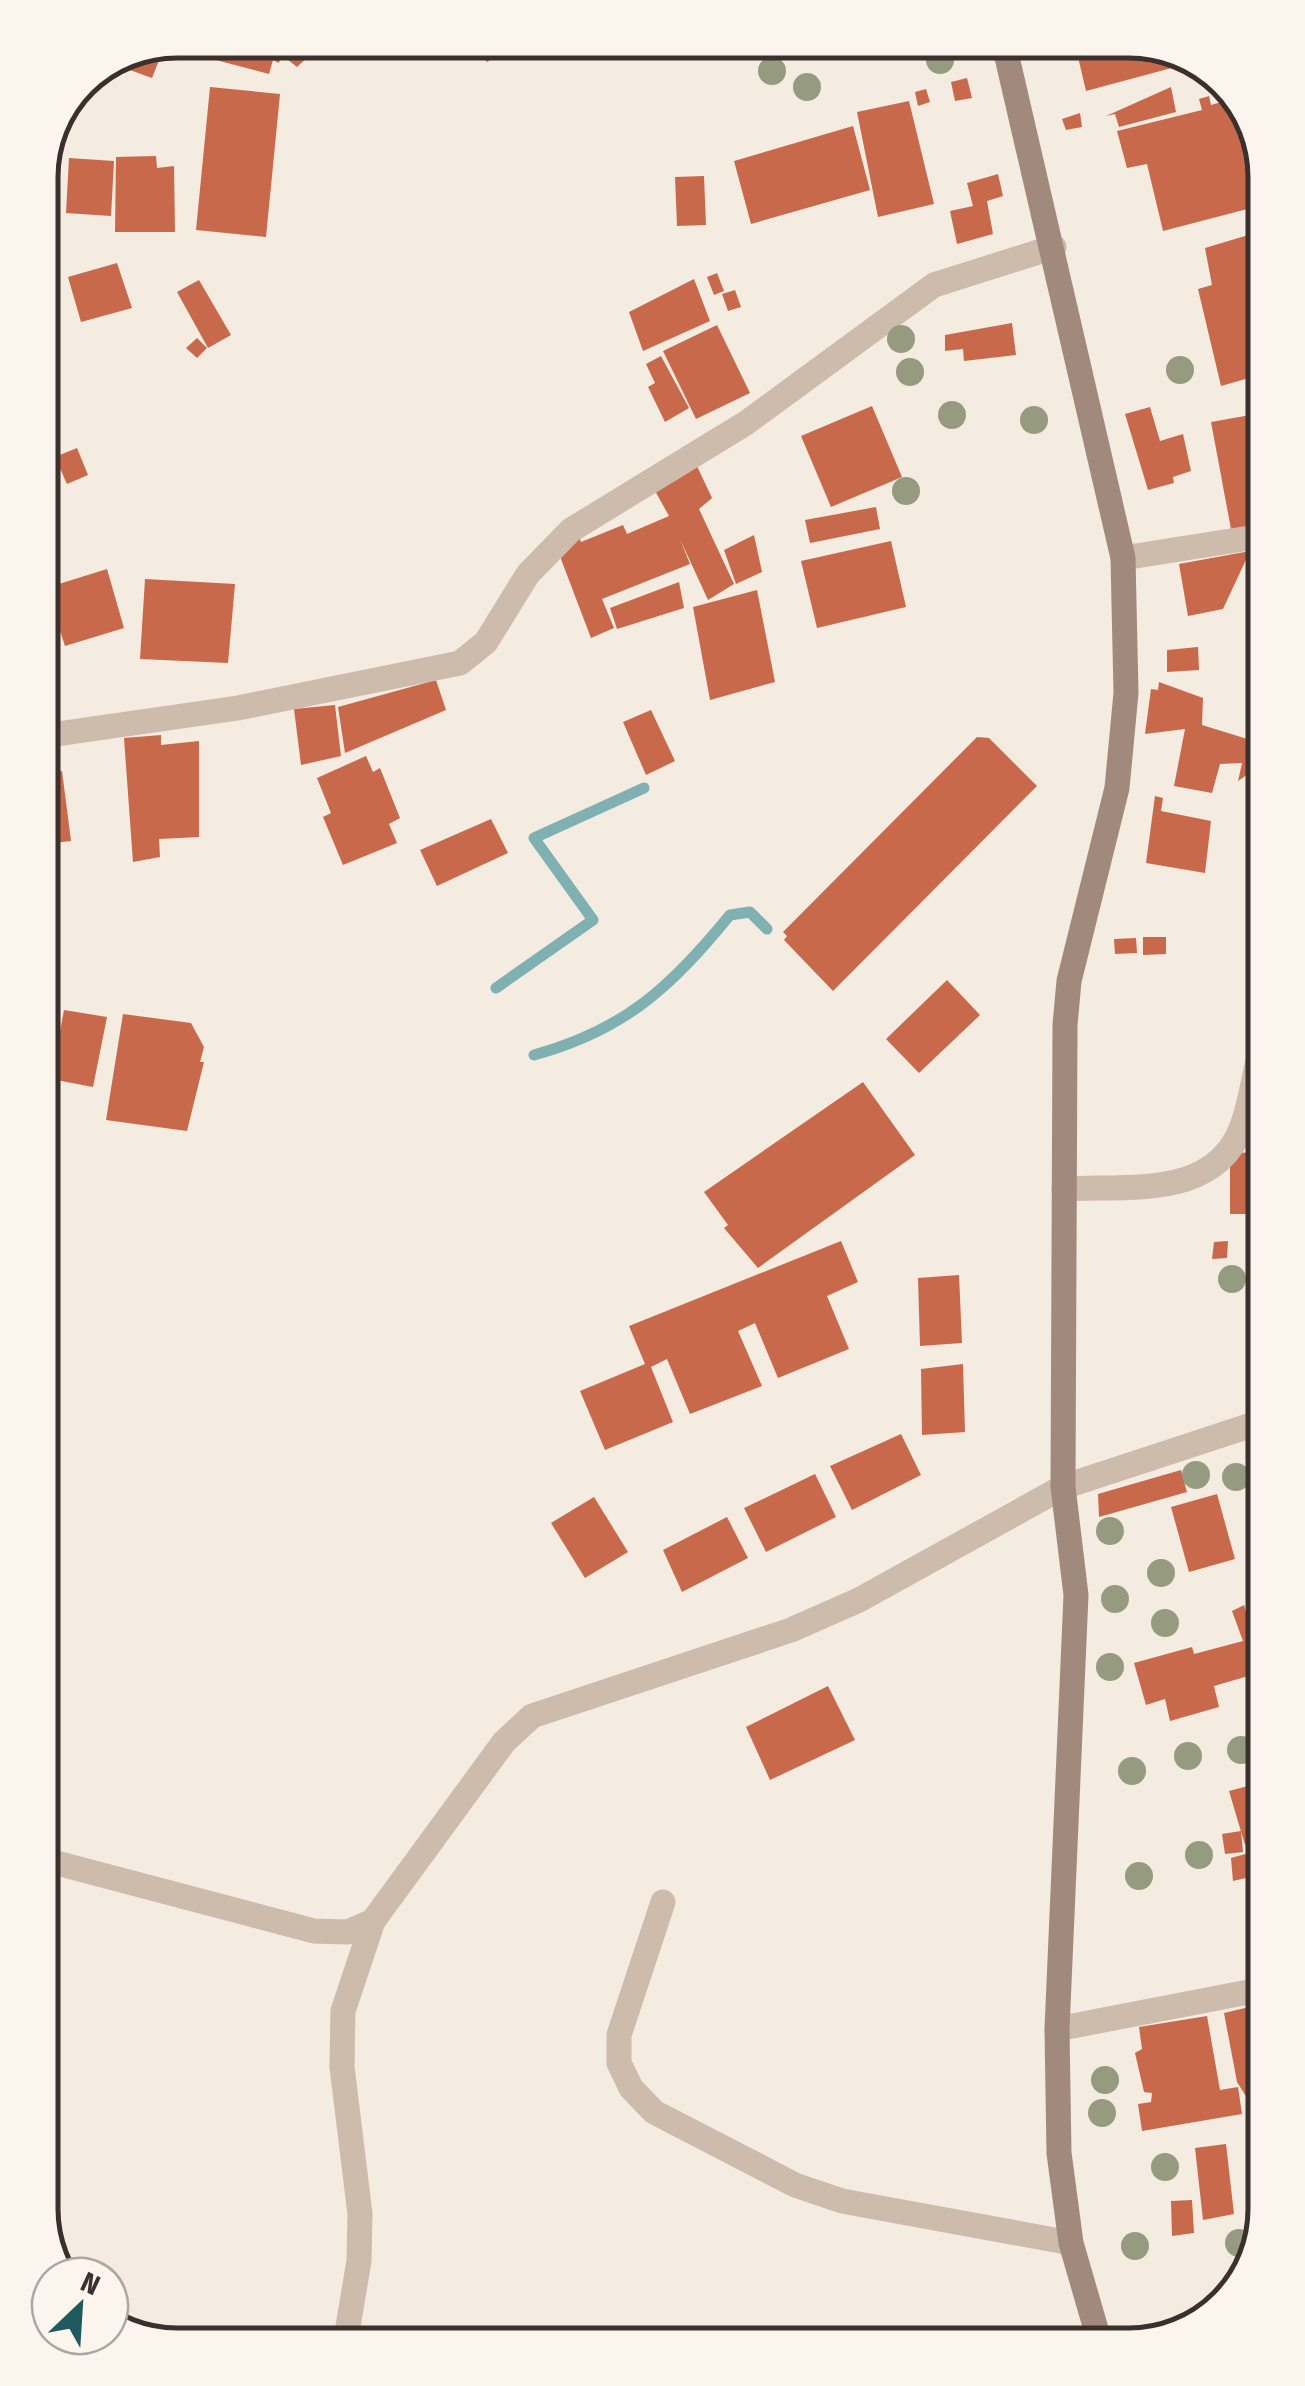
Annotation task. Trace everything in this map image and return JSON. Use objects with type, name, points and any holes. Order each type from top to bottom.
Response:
[{"type":"main road","points":[[1007,58],[1124,558],[1126,693],[1116,788],[1069,981],[1064,1189],[1063,1487],[1076,1595],[1057,2030],[1059,2153],[1071,2243],[1096,2328]]},
{"type":"street","points":[[58,734],[238,708],[460,662],[486,642],[528,574],[548,549],[571,530],[746,423],[934,284],[1054,247]]},
{"type":"street","points":[[1124,558],[1248,538]]},
{"type":"street","points":[[1064,1189],[1187,1182],[1210,1172],[1242,1127],[1248,1102]]},
{"type":"street","points":[[348,2328],[360,2214],[342,2067],[344,2012],[373,1921],[504,1742],[532,1716],[808,1623],[859,1600],[1063,1487],[1248,1426]]},
{"type":"street","points":[[57,1863],[314,1932],[348,1932],[373,1921]]},
{"type":"street","points":[[663,1902],[618,2036],[619,2063],[632,2088],[654,2112],[795,2185],[842,2202],[1071,2243]]},
{"type":"street","points":[[1057,2030],[1248,1992]]},
{"type":"building","points":[[281,57],[279,63],[273,60],[269,74],[212,59]]},
{"type":"building","points":[[288,57],[308,57],[297,67]]},
{"type":"building","points":[[1078,58],[1136,58],[1174,67],[1086,91]]},
{"type":"building","points":[[159,59],[152,78],[127,69]]},
{"type":"building","points":[[967,78],[972,98],[955,101],[951,82]]},
{"type":"building","points":[[210,87],[280,94],[266,237],[196,230]]},
{"type":"building","points":[[1171,87],[1176,112],[1119,127],[1115,114],[1106,116]]},
{"type":"building","points":[[926,89],[930,102],[918,106],[915,92]]},
{"type":"building","points":[[1209,96],[1211,105],[1221,102],[1232,117],[1245,153],[1248,209],[1163,231],[1147,164],[1127,168],[1117,131],[1202,110],[1199,99]]},
{"type":"building","points":[[909,101],[934,204],[878,217],[857,112]]},
{"type":"building","points":[[1080,113],[1082,127],[1066,130],[1062,119]]},
{"type":"building","points":[[853,126],[870,190],[751,224],[734,161]]},
{"type":"building","points":[[156,156],[157,168],[174,166],[175,232],[115,232],[116,157]]},
{"type":"building","points":[[69,158],[114,161],[111,216],[66,213]]},
{"type":"building","points":[[998,174],[1003,196],[987,201],[993,234],[957,244],[950,211],[973,206],[967,183]]},
{"type":"building","points":[[704,176],[706,225],[677,226],[675,177]]},
{"type":"building","points":[[1248,235],[1248,378],[1221,386],[1198,289],[1212,285],[1205,248]]},
{"type":"building","points":[[117,263],[132,308],[81,322],[68,277]]},
{"type":"building","points":[[717,273],[724,291],[714,295],[707,277]]},
{"type":"building","points":[[694,279],[710,321],[643,351],[629,312]]},
{"type":"building","points":[[199,280],[231,335],[208,348],[177,292]]},
{"type":"building","points":[[735,290],[741,307],[728,311],[722,294]]},
{"type":"building","points":[[1012,323],[1016,355],[964,361],[963,349],[945,351],[945,335]]},
{"type":"building","points":[[717,325],[750,393],[696,419],[663,351]]},
{"type":"building","points":[[197,338],[207,348],[197,358],[186,348]]},
{"type":"building","points":[[661,356],[689,408],[665,422],[648,387],[655,383],[646,364]]},
{"type":"building","points":[[872,406],[902,477],[831,507],[801,436]]},
{"type":"building","points":[[1150,407],[1160,441],[1183,434],[1191,471],[1173,477],[1174,483],[1148,490],[1125,414]]},
{"type":"building","points":[[1248,415],[1248,541],[1234,545],[1211,422]]},
{"type":"building","points":[[77,448],[88,475],[67,484],[58,456]]},
{"type":"building","points":[[696,464],[712,498],[699,509],[734,584],[708,600],[680,539],[690,564],[602,599],[614,628],[591,638],[556,546],[579,537],[581,542],[623,525],[627,534],[669,516],[654,489]]},
{"type":"building","points":[[876,507],[880,529],[810,543],[805,520]]},
{"type":"building","points":[[754,535],[762,572],[736,584],[724,550]]},
{"type":"building","points":[[891,541],[906,607],[817,628],[801,561]]},
{"type":"building","points":[[1248,551],[1223,609],[1188,616],[1179,564]]},
{"type":"building","points":[[107,569],[124,628],[65,646],[58,624],[58,584]]},
{"type":"building","points":[[145,579],[235,584],[228,663],[140,659]]},
{"type":"building","points":[[679,582],[684,608],[617,629],[610,608]]},
{"type":"building","points":[[757,590],[775,682],[710,700],[693,607]]},
{"type":"building","points":[[1198,647],[1199,670],[1167,672],[1167,650]]},
{"type":"building","points":[[436,680],[446,710],[345,753],[338,707]]},
{"type":"building","points":[[1159,682],[1203,698],[1202,725],[1248,739],[1248,774],[1238,781],[1242,763],[1220,764],[1212,793],[1174,786],[1185,729],[1145,734],[1151,689],[1158,690]]},
{"type":"building","points":[[335,705],[341,756],[301,765],[294,709]]},
{"type":"building","points":[[651,710],[675,761],[646,775],[623,722]]},
{"type":"building","points":[[161,735],[161,745],[199,741],[199,837],[159,839],[160,857],[133,862],[124,738]]},
{"type":"building","points":[[977,737],[989,738],[1037,786],[833,991],[784,940],[787,936],[783,932]]},
{"type":"building","points":[[366,756],[373,772],[380,768],[400,818],[389,824],[397,843],[343,865],[323,817],[331,813],[317,778]]},
{"type":"building","points":[[58,771],[62,771],[71,841],[58,842]]},
{"type":"building","points":[[1155,796],[1163,798],[1161,811],[1211,821],[1205,873],[1146,863]]},
{"type":"building","points":[[491,819],[508,853],[437,886],[420,850]]},
{"type":"building","points":[[1143,937],[1166,937],[1166,954],[1143,955]]},
{"type":"building","points":[[1136,938],[1137,953],[1115,954],[1114,939]]},
{"type":"building","points":[[947,980],[980,1015],[919,1073],[886,1039]]},
{"type":"building","points":[[64,1010],[107,1017],[93,1087],[58,1080],[58,1044]]},
{"type":"building","points":[[123,1014],[191,1023],[204,1047],[200,1062],[204,1062],[187,1131],[106,1120]]},
{"type":"building","points":[[863,1082],[915,1155],[758,1268],[724,1228],[728,1225],[704,1192]]},
{"type":"building","points":[[1230,1152],[1248,1153],[1248,1214],[1230,1214]]},
{"type":"building","points":[[841,1241],[858,1282],[827,1296],[849,1349],[778,1378],[755,1323],[738,1331],[762,1386],[690,1414],[667,1359],[651,1367],[673,1422],[605,1450],[580,1391],[645,1364],[629,1326]]},
{"type":"building","points":[[1228,1241],[1227,1258],[1212,1259],[1214,1242]]},
{"type":"building","points":[[959,1275],[962,1343],[920,1346],[918,1278]]},
{"type":"building","points":[[963,1364],[965,1432],[922,1435],[921,1369]]},
{"type":"building","points":[[901,1434],[921,1475],[852,1510],[830,1466]]},
{"type":"building","points":[[1181,1470],[1187,1492],[1099,1517],[1098,1494]]},
{"type":"building","points":[[815,1474],[836,1517],[766,1552],[744,1508]]},
{"type":"building","points":[[1217,1494],[1235,1559],[1189,1572],[1171,1507]]},
{"type":"building","points":[[594,1497],[628,1552],[585,1578],[551,1523]]},
{"type":"building","points":[[727,1517],[748,1558],[682,1592],[663,1550]]},
{"type":"building","points":[[1244,1605],[1248,1620],[1248,1676],[1214,1686],[1219,1707],[1170,1721],[1165,1699],[1146,1705],[1134,1663],[1192,1647],[1194,1654],[1243,1641],[1232,1611]]},
{"type":"building","points":[[828,1686],[855,1740],[770,1780],[746,1727]]},
{"type":"building","points":[[1248,1786],[1248,1844],[1245,1845],[1229,1791]]},
{"type":"building","points":[[1241,1831],[1243,1852],[1225,1854],[1222,1834]]},
{"type":"building","points":[[1248,1853],[1248,1878],[1233,1881],[1231,1858]]},
{"type":"building","points":[[1248,2007],[1248,2100],[1237,2082],[1224,2013]]},
{"type":"building","points":[[1207,2016],[1220,2090],[1238,2087],[1242,2114],[1142,2131],[1138,2104],[1151,2102],[1152,2093],[1144,2092],[1135,2053],[1142,2049],[1139,2027]]},
{"type":"building","points":[[1226,2144],[1234,2214],[1203,2220],[1195,2148]]},
{"type":"building","points":[[1192,2200],[1194,2233],[1172,2236],[1171,2201]]},
{"type":"waterway","points":[[496,988],[593,920],[534,838],[644,788]]},
{"type":"waterway","points":[[534,1055],[595,1033],[644,1003],[687,964],[730,915],[750,912],[767,929]]}]
